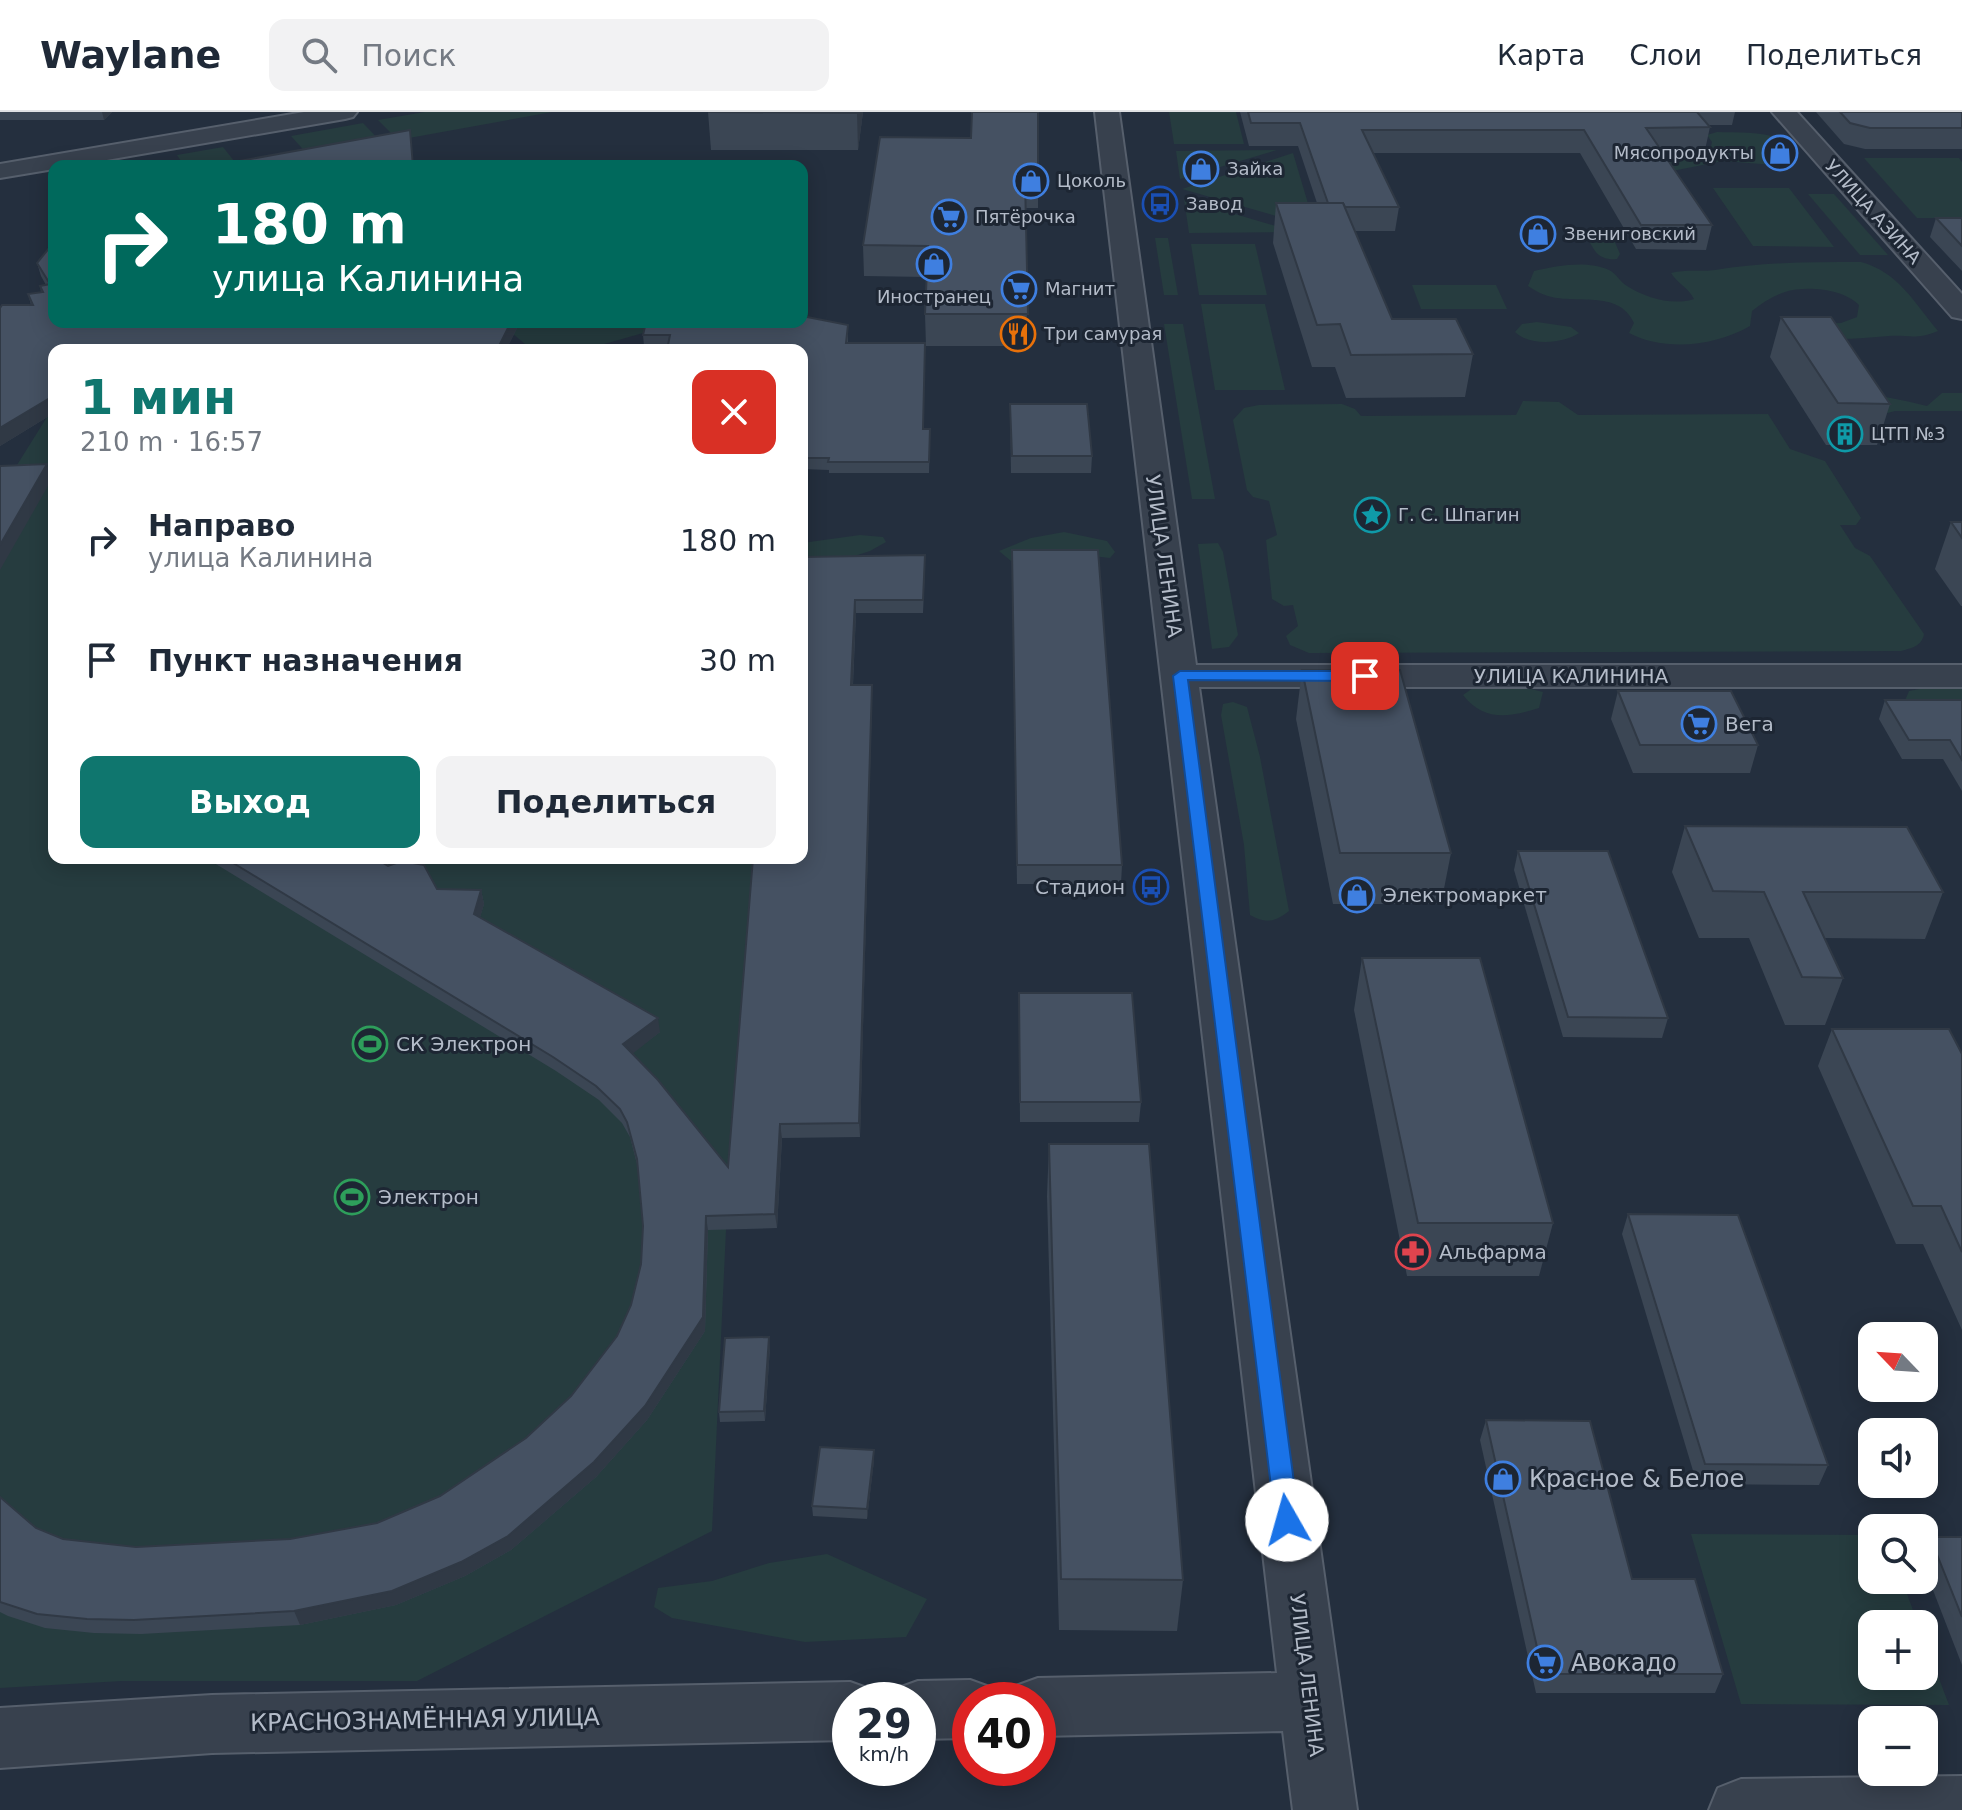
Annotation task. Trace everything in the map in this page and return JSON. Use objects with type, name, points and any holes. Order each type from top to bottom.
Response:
[{"type":"street","points":[[64,160],[345,112]]},
{"type":"street","name":"УЛИЦА ЛЕНИНА","points":[[1107,112],[1325,1810]]},
{"type":"street","name":"УЛИЦА АЗИНА","points":[[1784,112],[1962,311]]},
{"type":"street","points":[[0,171],[48,163]]},
{"type":"street","name":"УЛИЦА КАЛИНИНА","points":[[1180,676],[1962,676]]},
{"type":"street","points":[[1056,1707],[1311,1701]]},
{"type":"street","name":"КРАСНОЗНАМЁННАЯ УЛИЦА","points":[[0,1738],[212,1724],[832,1711]]},
{"type":"street","points":[[1741,1810],[1957,1808]]},
{"type":"green space","points":[[425,112],[552,112],[398,140],[378,120]]},
{"type":"green space","points":[[1169,112],[1236,112],[1244,144],[1174,144]]},
{"type":"green space","points":[[363,123],[382,143],[309,156],[291,136]]},
{"type":"green space","points":[[1717,132],[1776,137],[1792,146],[1790,150],[1768,154],[1797,163],[1787,166],[1723,161],[1667,172],[1658,140],[1704,149],[1712,142],[1707,135]]},
{"type":"green space","points":[[223,147],[233,160],[180,160],[177,155]]},
{"type":"green space","points":[[1277,150],[1180,179],[1176,151]]},
{"type":"green space","points":[[1293,153],[1315,227],[1182,189]]},
{"type":"green space","points":[[1864,158],[1959,158],[1962,162],[1962,218],[1917,218]]},
{"type":"green space","points":[[1713,188],[1789,188],[1834,247],[1753,246]]},
{"type":"green space","points":[[1808,194],[1834,194],[1888,255],[1860,255]]},
{"type":"green space","points":[[1184,199],[1296,232],[1189,233]]},
{"type":"green space","points":[[1595,228],[1611,233],[1620,254],[1617,259],[1600,256],[1593,249],[1585,232]]},
{"type":"green space","points":[[1155,238],[1168,238],[1178,295],[1164,295]]},
{"type":"green space","points":[[1191,244],[1255,244],[1267,295],[1199,295]]},
{"type":"green space","points":[[1861,262],[1895,281],[1938,331],[1918,336],[1836,339],[1783,332],[1786,325],[1841,323],[1857,317],[1859,305],[1844,295],[1803,289],[1785,292],[1764,303],[1752,311],[1750,326],[1736,333],[1706,342],[1659,343],[1629,333],[1634,323],[1618,305],[1557,298],[1528,286],[1534,271],[1591,265],[1611,271],[1643,294],[1677,302],[1694,299],[1671,273],[1770,264]]},
{"type":"green space","points":[[1412,285],[1496,285],[1507,309],[1421,309]]},
{"type":"green space","points":[[1201,304],[1265,304],[1285,390],[1215,390]]},
{"type":"green space","points":[[1537,322],[1571,327],[1579,333],[1546,342],[1529,340],[1515,332],[1522,324]]},
{"type":"green space","points":[[1164,324],[1183,324],[1215,499],[1192,499]]},
{"type":"green space","points":[[511,328],[661,328],[604,344],[525,344],[512,333]]},
{"type":"green space","points":[[1846,393],[1927,406],[1942,393],[1962,393],[1962,411],[1895,411],[1865,419],[1815,417],[1799,403],[1829,394]]},
{"type":"green space","points":[[1523,401],[1559,402],[1578,415],[1768,414],[1790,449],[1825,461],[1861,518],[1856,525],[1840,525],[1855,548],[1870,556],[1924,634],[1921,641],[1901,651],[1309,653],[1290,645],[1286,636],[1298,626],[1293,605],[1284,606],[1272,599],[1266,540],[1277,535],[1269,501],[1253,497],[1247,490],[1233,420],[1244,408],[1342,404],[1355,409],[1361,416],[1516,415]]},
{"type":"green space","name":"Электрон","points":[[48,417],[48,864],[756,864],[726,1230],[712,1531],[417,1681],[122,1681],[0,1688],[0,481],[7,481]]},
{"type":"green space","points":[[1064,532],[1107,541],[1115,552],[1110,558],[1066,553],[1011,561],[999,551],[1031,538]]},
{"type":"green space","points":[[860,535],[883,537],[886,542],[870,551],[808,571],[808,542]]},
{"type":"green space","points":[[1218,543],[1223,552],[1238,635],[1229,647],[1212,649],[1198,544]]},
{"type":"green space","points":[[1480,683],[1507,683],[1543,692],[1539,708],[1507,715],[1480,710],[1463,695]]},
{"type":"green space","points":[[1941,685],[1962,687],[1962,715],[1901,710],[1909,691]]},
{"type":"green space","points":[[1233,702],[1247,707],[1260,757],[1289,911],[1270,920],[1250,915],[1244,845],[1221,715],[1223,704]]},
{"type":"green space","points":[[1691,1534],[1858,1535],[1858,1594],[1907,1594],[1913,1610],[1858,1610],[1858,1690],[1938,1690],[1938,1676],[1949,1705],[1741,1704]]},
{"type":"green space","points":[[827,1554],[927,1599],[906,1637],[805,1642],[672,1618],[654,1607],[658,1588],[712,1581],[769,1563]]},
{"type":"building","points":[[708,112],[857,112],[857,113]]},
{"type":"building","points":[[972,112],[1038,112],[1038,179],[1025,179],[1028,314],[925,314],[928,246],[863,245],[880,137],[971,138]]},
{"type":"building","points":[[1248,112],[1697,112],[1710,127],[1646,128],[1712,225],[1641,225],[1584,130],[1362,130],[1399,207],[1345,207],[1343,203],[1328,203],[1300,123],[1251,123]]},
{"type":"building","points":[[1840,112],[1962,112],[1962,128],[1870,128],[1850,123]]},
{"type":"building","points":[[410,130],[412,160],[245,160]]},
{"type":"building","points":[[1276,203],[1343,203],[1392,319],[1456,319],[1473,354],[1351,355],[1340,324],[1317,325]]},
{"type":"building","points":[[1936,218],[1962,218],[1962,246]]},
{"type":"building","points":[[48,249],[48,281],[37,263]]},
{"type":"building","points":[[48,284],[48,328],[508,328],[500,344],[48,344],[48,399],[0,428],[0,308],[2,305],[33,305],[28,294],[43,292],[40,286]]},
{"type":"building","points":[[808,317],[848,325],[846,343],[925,343],[923,429],[930,429],[929,462],[828,462],[829,458],[808,458],[808,344],[668,344],[670,335],[643,335],[645,328],[808,328]]},
{"type":"building","points":[[1781,317],[1831,317],[1890,404],[1838,403]]},
{"type":"building","points":[[1010,404],[1087,404],[1092,456],[1012,456]]},
{"type":"building","points":[[47,464],[0,545],[0,466]]},
{"type":"building","points":[[1951,522],[1962,522],[1962,538]]},
{"type":"building","points":[[1012,550],[1098,550],[1122,865],[1017,865]]},
{"type":"building","points":[[925,555],[923,600],[855,600],[851,685],[872,685],[859,1123],[780,1124],[775,1214],[706,1216],[703,1317],[645,1406],[594,1462],[508,1536],[461,1562],[392,1591],[294,1611],[134,1620],[37,1614],[0,1602],[0,1497],[36,1528],[63,1539],[136,1547],[290,1539],[377,1523],[440,1496],[526,1438],[571,1396],[617,1336],[631,1305],[641,1264],[643,1226],[637,1159],[627,1122],[620,1109],[596,1086],[553,1057],[235,864],[418,864],[424,865],[437,889],[481,890],[474,914],[658,1018],[623,1044],[658,1080],[728,1167],[753,864],[808,864],[808,557]]},
{"type":"building","points":[[1302,670],[1400,670],[1451,853],[1340,853]]},
{"type":"building","points":[[1618,691],[1731,691],[1758,745],[1640,745]]},
{"type":"building","points":[[1885,700],[1962,700],[1962,760],[1950,740],[1909,740]]},
{"type":"building","points":[[1685,826],[1907,827],[1943,892],[1803,892],[1843,978],[1802,977],[1764,892],[1713,891]]},
{"type":"building","points":[[1518,851],[1608,851],[1668,1018],[1568,1017]]},
{"type":"building","points":[[1362,958],[1480,958],[1553,1223],[1418,1223]]},
{"type":"building","points":[[1019,993],[1132,993],[1141,1102],[1020,1102]]},
{"type":"building","points":[[1832,1029],[1949,1029],[1962,1054],[1962,1252],[1941,1206],[1913,1206]]},
{"type":"building","points":[[1049,1144],[1149,1144],[1183,1580],[1061,1579]]},
{"type":"building","points":[[1628,1214],[1738,1215],[1828,1465],[1705,1464]]},
{"type":"building","points":[[769,1337],[764,1411],[719,1412],[725,1338]]},
{"type":"building","points":[[1486,1420],[1590,1421],[1632,1579],[1695,1579],[1723,1674],[1543,1674]]},
{"type":"building","points":[[820,1447],[874,1450],[867,1509],[812,1506]]},
{"type":"building","points":[[1938,1537],[1962,1537],[1962,1617],[1938,1557]]},
{"type":"place","name":"Мясопродукты","points":[[1780,153]]},
{"type":"place","name":"Зайка","points":[[1201,169]]},
{"type":"place","name":"Цоколь","points":[[1031,181]]},
{"type":"place","name":"Завод","points":[[1160,204]]},
{"type":"place","name":"Пятёрочка","points":[[949,217]]},
{"type":"place","name":"Звениговский","points":[[1538,234]]},
{"type":"place","name":"Иностранец","points":[[934,264]]},
{"type":"place","name":"Магнит","points":[[1019,289]]},
{"type":"place","name":"Три самурая","points":[[1018,334]]},
{"type":"place","name":"ЦТП №3","points":[[1845,434]]},
{"type":"place","name":"Г. С. Шпагин","points":[[1372,515]]},
{"type":"place","name":"Вега","points":[[1699,724]]},
{"type":"place","name":"Стадион","points":[[1151,887]]},
{"type":"place","name":"Электромаркет","points":[[1357,895]]},
{"type":"place","name":"СК Электрон","points":[[370,1044]]},
{"type":"place","name":"Электрон","points":[[352,1197]]},
{"type":"place","name":"Альфарма","points":[[1413,1252]]},
{"type":"place","name":"Красное & Белое","points":[[1503,1479]]},
{"type":"place","name":"Авокадо","points":[[1545,1663]]},
{"type":"route","points":[[1287,1520],[1180,676],[1365,676]]}]
